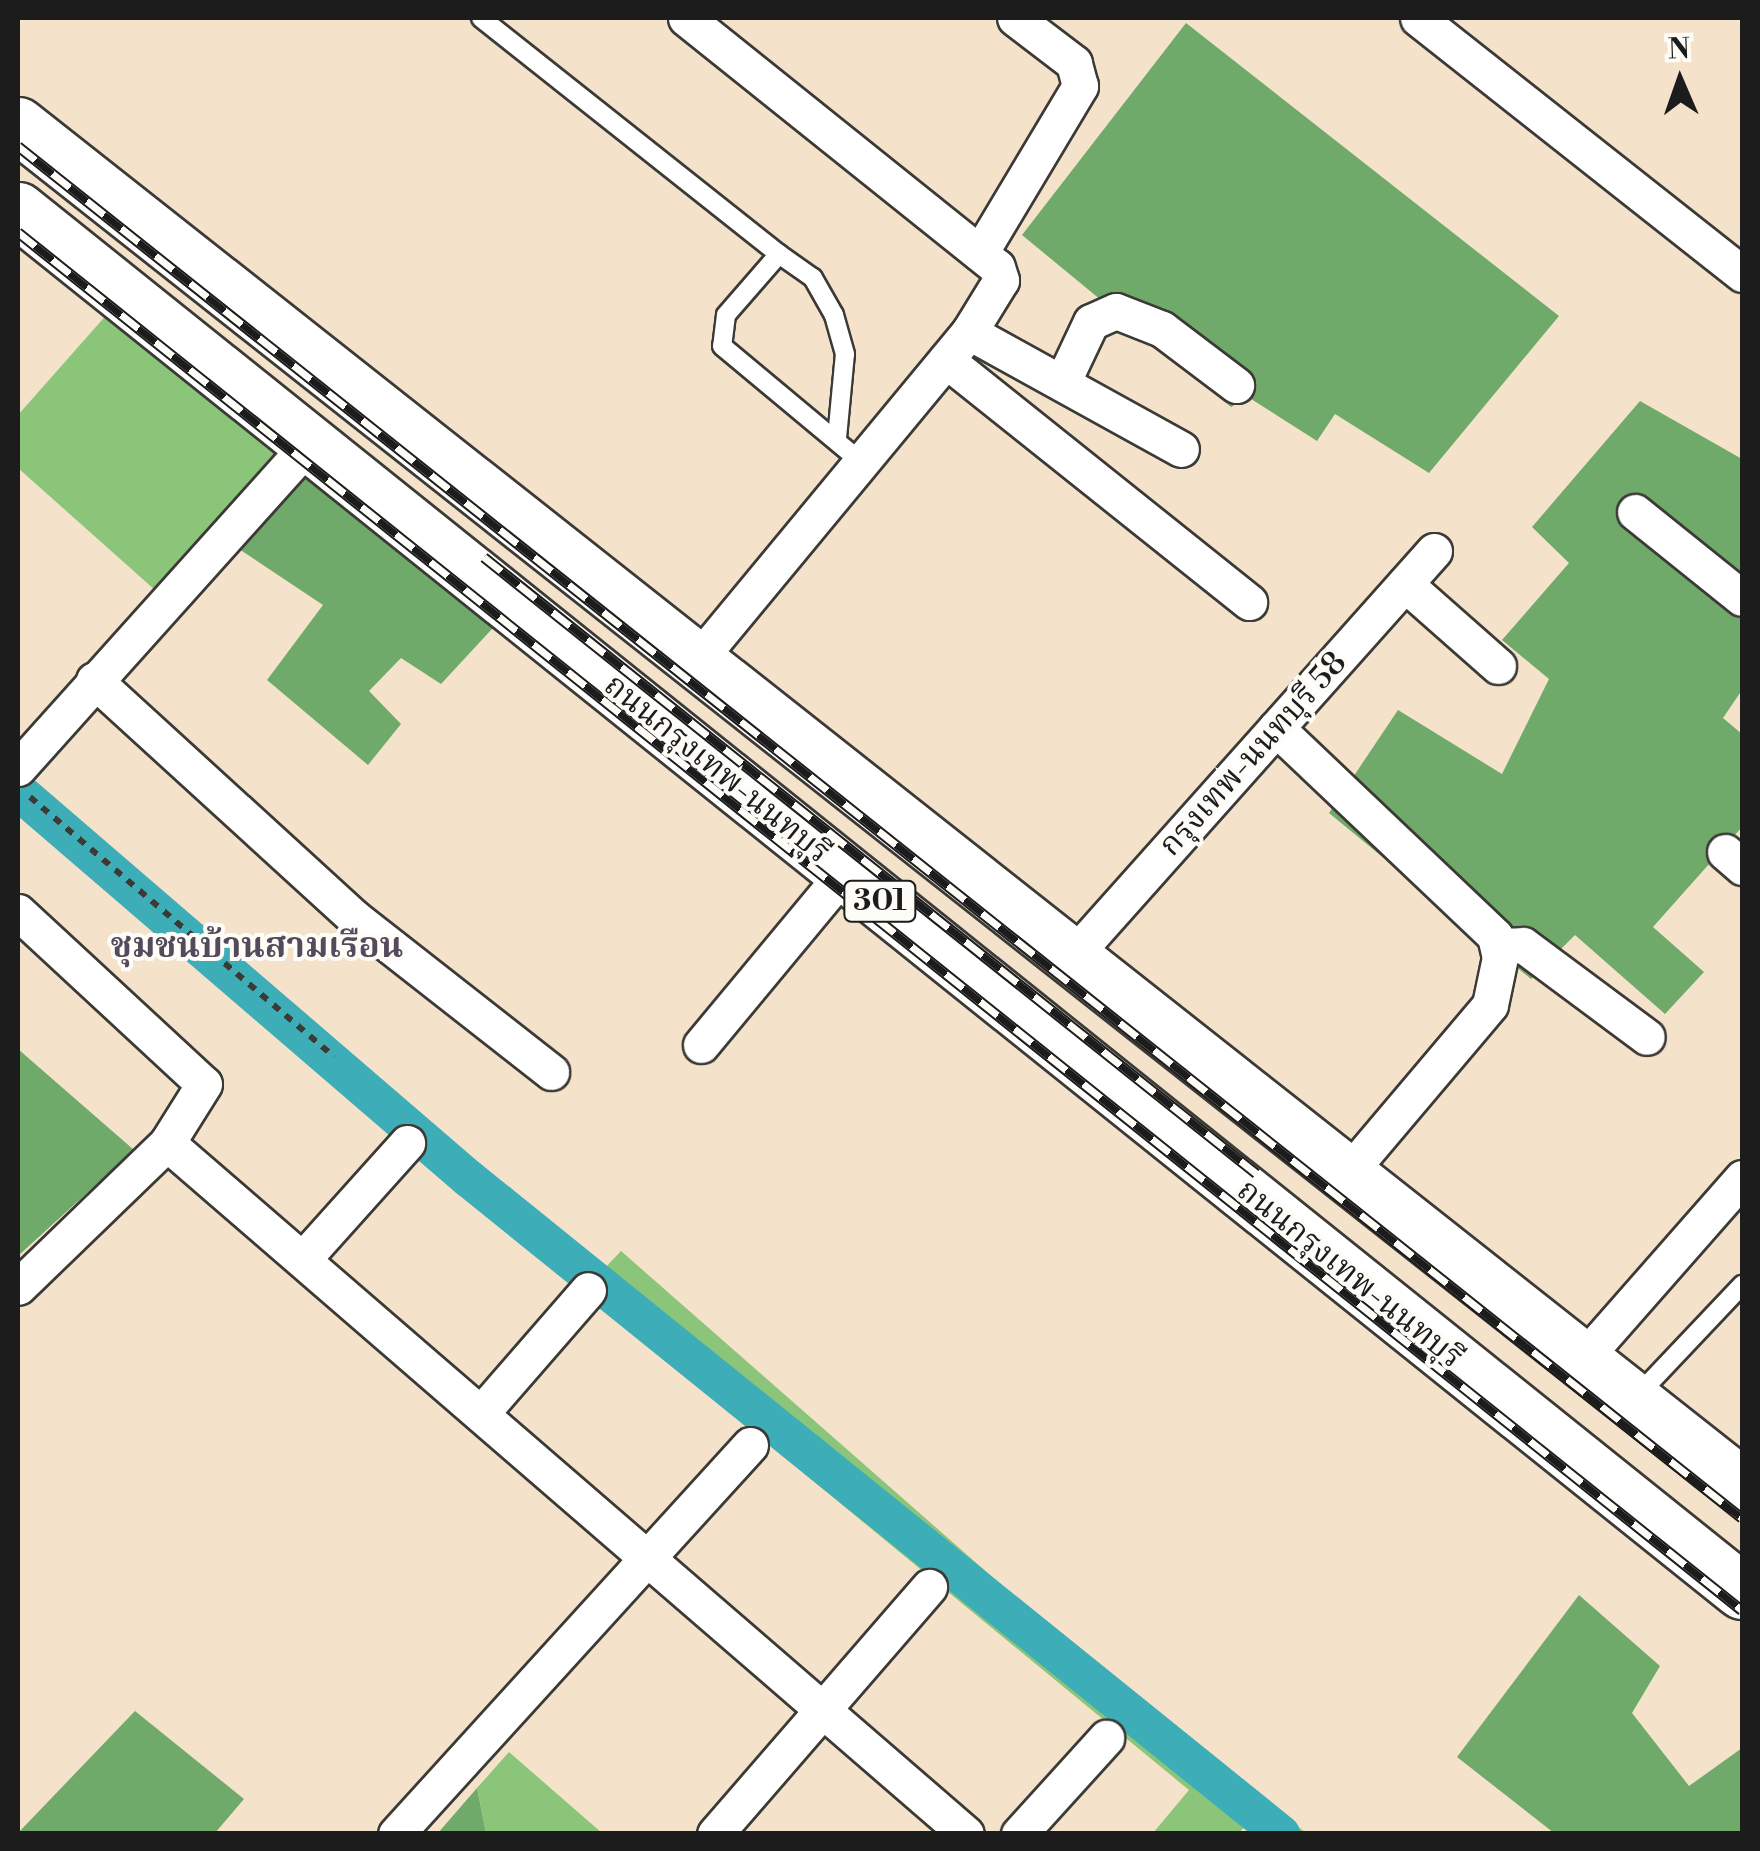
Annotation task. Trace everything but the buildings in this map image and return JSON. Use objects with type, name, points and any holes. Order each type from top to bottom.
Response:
[{"type":"main road","name":"301","points":[[18,125],[1722,1470]]},
{"type":"main road","name":"ถนนกรุงเทพ-นนทบุรี","points":[[18,210],[312,440],[844,873],[1742,1591]]},
{"type":"main road","points":[[675,733],[708,671]]},
{"type":"main road","points":[[1642,1512],[1722,1470]]},
{"type":"street","points":[[686,18],[980,252],[1001,280],[969,332],[946,360],[849,450],[708,671]]},
{"type":"street","points":[[980,252],[1080,86],[1074,63],[1015,18]]},
{"type":"street","points":[[1418,18],[1742,274]]},
{"type":"street","points":[[1064,379],[1092,322],[1116,311],[1162,329],[1236,385]]},
{"type":"street","points":[[969,332],[1064,379],[1181,450]]},
{"type":"street","points":[[946,360],[1058,458],[1250,602]]},
{"type":"street","points":[[18,768],[312,440]]},
{"type":"street","points":[[1636,512],[1742,598]]},
{"type":"street","name":"กรุงเทพ-นนทบุรี 58","points":[[1072,957],[1434,552]]},
{"type":"street","points":[[1404,584],[1498,666]]},
{"type":"street","points":[[94,680],[356,918],[551,1072]]},
{"type":"street","points":[[1276,728],[1498,946],[1523,945],[1647,1037]]},
{"type":"street","points":[[701,1044],[844,873]]},
{"type":"street","points":[[18,912],[202,1082],[167,1143],[18,1287]]},
{"type":"street","points":[[1347,1174],[1490,1005],[1498,946]]},
{"type":"street","points":[[303,1259],[407,1142]]},
{"type":"street","points":[[167,1143],[652,1553],[966,1834]]},
{"type":"street","points":[[1583,1359],[1742,1178]]},
{"type":"street","points":[[483,1411],[588,1290]]},
{"type":"street","points":[[396,1834],[750,1444]]},
{"type":"street","points":[[715,1834],[930,1586]]},
{"type":"street","points":[[1020,1834],[1106,1738]]},
{"type":"lane","points":[[481,18],[812,278],[834,315],[845,354],[849,450]]},
{"type":"lane","points":[[779,254],[726,315],[722,346],[849,450]]},
{"type":"lane","points":[[1634,1400],[1742,1284]]},
{"type":"path","points":[[18,786],[334,1057]]},
{"type":"green space","points":[[1186,23],[1559,316],[1429,473],[1335,414],[1317,441],[1248,397],[1231,407],[1022,235]]},
{"type":"green space","points":[[117,303],[293,445],[155,590],[18,468],[18,415]]},
{"type":"green space","points":[[1640,401],[1742,459],[1742,690],[1723,718],[1742,734],[1742,827],[1653,927],[1704,972],[1665,1014],[1575,935],[1531,979],[1329,813],[1398,710],[1502,774],[1549,679],[1502,640],[1569,563],[1532,527]]},
{"type":"green space","points":[[322,461],[504,616],[441,684],[401,658],[369,691],[401,724],[368,765],[267,680],[323,605],[239,549]]},
{"type":"green space","points":[[18,1049],[134,1150],[18,1256]]},
{"type":"green space","points":[[621,1251],[1063,1639],[1306,1833],[1261,1833],[1248,1823],[1239,1833],[1153,1833],[1189,1790],[604,1309],[604,1269]]},
{"type":"green space","points":[[1579,1595],[1660,1666],[1632,1713],[1689,1786],[1742,1748],[1742,1833],[1554,1833],[1457,1757]]},
{"type":"green space","points":[[135,1711],[244,1799],[215,1833],[18,1833]]},
{"type":"green space","points":[[509,1752],[602,1833],[486,1833],[477,1788]]},
{"type":"green space","points":[[477,1788],[486,1833],[438,1833]]},
{"type":"waterway","points":[[18,791],[468,1178],[1281,1834]]},
{"type":"railway","points":[[18,146],[1742,1518]]},
{"type":"railway","points":[[18,232],[1742,1610]]},
{"type":"railway","points":[[484,557],[1256,1173]]},
{"type":"district","name":"ชุมชนบ้านสามเรือน","points":[[257,947]]}]
